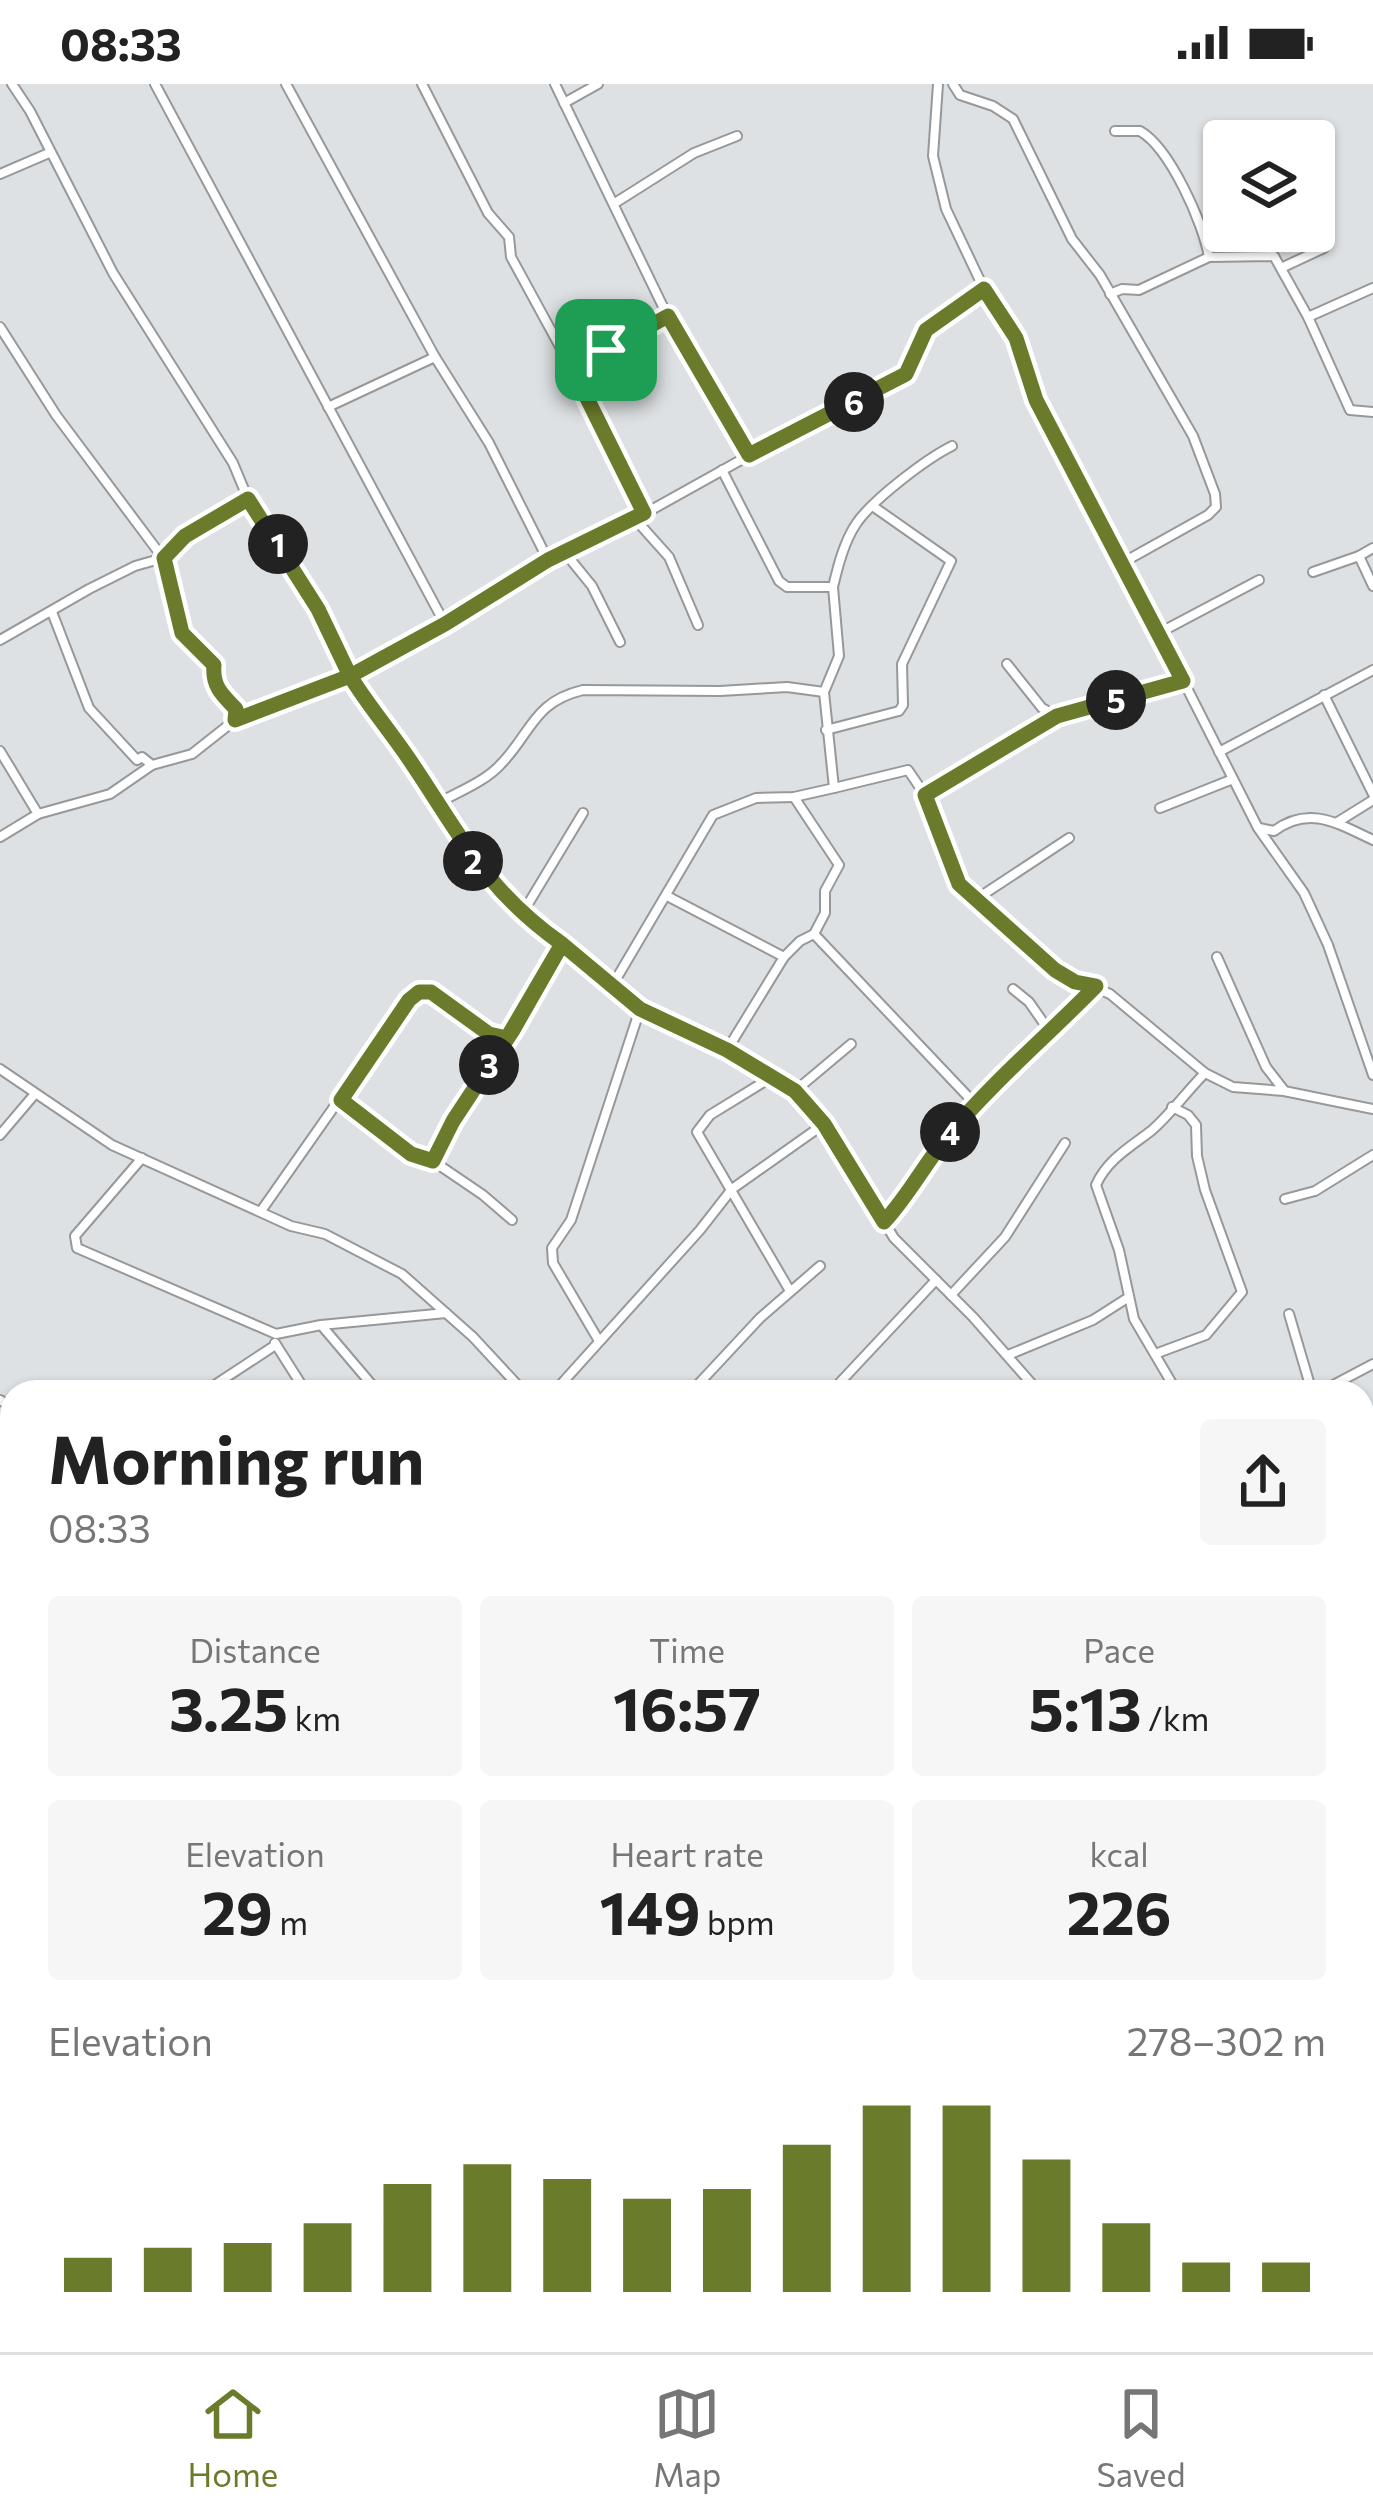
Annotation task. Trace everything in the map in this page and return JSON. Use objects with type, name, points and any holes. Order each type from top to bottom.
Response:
[{"type":"street","points":[[12,84],[113,273],[233,463],[248,499],[318,609],[350,676],[474,862],[522,914],[640,1009],[727,1050],[795,1091],[824,1124],[884,1222],[1029,1380]]},
{"type":"street","points":[[155,84],[445,624]]},
{"type":"street","points":[[286,84],[435,357],[489,443],[548,560]]},
{"type":"street","points":[[422,84],[488,212],[509,237],[511,257],[644,513]]},
{"type":"street","points":[[555,84],[668,316],[749,455]]},
{"type":"street","points":[[564,103],[598,84]]},
{"type":"street","points":[[938,84],[932,140],[936,178],[984,289],[1016,338],[1036,400],[1258,828],[1312,910],[1373,1075]]},
{"type":"street","points":[[952,84],[960,95],[993,106],[1012,119],[1072,239],[1193,436],[1215,494],[1216,507],[1208,515],[1122,563]]},
{"type":"street","points":[[1115,131],[1140,131],[1162,152],[1195,213],[1209,257]]},
{"type":"street","points":[[615,203],[694,153],[737,136]]},
{"type":"street","points":[[0,173],[49,153]]},
{"type":"street","points":[[1281,268],[1315,252]]},
{"type":"street","points":[[1110,294],[1139,290],[1209,257],[1274,256],[1350,410],[1370,413],[1373,426]]},
{"type":"street","points":[[0,837],[38,814],[110,794],[152,765],[192,754],[235,720],[350,676],[548,560],[906,374],[926,330],[984,289]]},
{"type":"street","points":[[1307,317],[1373,289]]},
{"type":"street","points":[[571,366],[668,316]]},
{"type":"street","points":[[0,327],[56,415],[164,558],[182,633],[214,665],[217,689],[236,709],[235,720]]},
{"type":"street","points":[[328,407],[435,357]]},
{"type":"street","points":[[834,788],[824,692],[839,656],[833,587],[840,559],[856,524],[926,460],[952,446]]},
{"type":"street","points":[[722,470],[779,581],[788,587],[833,587]]},
{"type":"street","points":[[0,640],[134,566],[164,558],[185,536],[248,499]]},
{"type":"street","points":[[826,730],[899,711],[904,696],[902,664],[951,560],[874,507]]},
{"type":"street","points":[[634,519],[669,557],[698,625]]},
{"type":"street","points":[[1313,572],[1373,548]]},
{"type":"street","points":[[566,554],[592,586],[620,642]]},
{"type":"street","points":[[1359,556],[1373,586]]},
{"type":"street","points":[[1159,633],[1259,580]]},
{"type":"street","points":[[52,612],[89,709],[137,760],[142,757],[152,765]]},
{"type":"street","points":[[1007,664],[1042,708],[1057,716]]},
{"type":"street","points":[[1219,752],[1373,670]]},
{"type":"street","points":[[925,795],[1057,716],[1183,681]]},
{"type":"street","points":[[436,804],[501,765],[543,708],[563,695],[583,690],[787,687],[824,692]]},
{"type":"street","points":[[1324,695],[1373,797],[1335,824]]},
{"type":"street","points":[[0,751],[38,814]]},
{"type":"street","points":[[612,986],[713,815],[756,798],[794,797],[905,769],[925,795],[959,884],[1055,970],[1075,982],[1096,986],[1204,1073],[1242,1089],[1284,1090],[1373,1109]]},
{"type":"street","points":[[1160,808],[1233,779]]},
{"type":"street","points":[[727,1050],[784,956],[814,934],[825,914],[825,891],[838,866],[794,797]]},
{"type":"street","points":[[522,914],[583,812]]},
{"type":"street","points":[[1258,828],[1274,831],[1291,818],[1304,816],[1373,840]]},
{"type":"street","points":[[975,900],[1069,838]]},
{"type":"street","points":[[667,896],[784,956]]},
{"type":"street","points":[[814,934],[975,1104]]},
{"type":"street","points":[[433,1161],[562,944]]},
{"type":"street","points":[[1216,957],[1266,1067],[1284,1090]]},
{"type":"street","points":[[884,1222],[975,1104],[1096,986]]},
{"type":"street","points":[[1013,989],[1029,1002],[1050,1032]]},
{"type":"street","points":[[261,1211],[419,992],[431,992],[489,1034],[507,1038]]},
{"type":"street","points":[[598,1341],[553,1263],[552,1249],[571,1220],[640,1009]]},
{"type":"street","points":[[795,1091],[851,1044]]},
{"type":"street","points":[[0,1069],[112,1145],[385,1264],[447,1313],[512,1380]]},
{"type":"street","points":[[1170,1380],[1134,1319],[1119,1250],[1096,1185],[1114,1160],[1154,1129],[1204,1073]]},
{"type":"street","points":[[772,1076],[699,1125],[699,1138],[790,1291]]},
{"type":"street","points":[[0,1135],[34,1095]]},
{"type":"street","points":[[341,1100],[411,1154],[433,1161],[512,1220]]},
{"type":"street","points":[[1155,1354],[1206,1335],[1242,1292],[1205,1190],[1196,1125],[1172,1107]]},
{"type":"street","points":[[564,1380],[732,1189],[824,1124]]},
{"type":"street","points":[[951,1295],[1005,1237],[1065,1143]]},
{"type":"street","points":[[1285,1199],[1316,1191],[1373,1155]]},
{"type":"street","points":[[142,1158],[75,1236],[77,1247],[276,1334],[447,1313]]},
{"type":"street","points":[[703,1380],[820,1266]]},
{"type":"street","points":[[842,1380],[936,1280]]},
{"type":"street","points":[[1008,1355],[1093,1320],[1129,1298]]},
{"type":"street","points":[[1289,1314],[1312,1380]]},
{"type":"street","points":[[321,1325],[368,1380]]},
{"type":"street","points":[[276,1334],[274,1346],[297,1380]]},
{"type":"street","points":[[222,1380],[274,1346]]},
{"type":"street","points":[[1340,1380],[1373,1364]]},
{"type":"route","points":[[606,350],[571,366],[644,513],[548,560],[350,676],[318,609],[248,499],[185,536],[164,558],[182,633],[214,665],[217,689],[236,709],[235,720],[350,676],[474,862],[522,914],[562,944],[507,1038],[489,1034],[431,992],[419,992],[341,1100],[411,1154],[433,1161],[453,1121],[513,1030],[562,944],[640,1009],[727,1050],[795,1091],[839,1146],[884,1222],[975,1104],[1096,986],[1075,982],[1055,970],[959,884],[925,795],[1057,716],[1183,681],[1036,400],[1016,338],[984,289],[926,330],[906,374],[749,455],[668,316],[606,350]]}]
